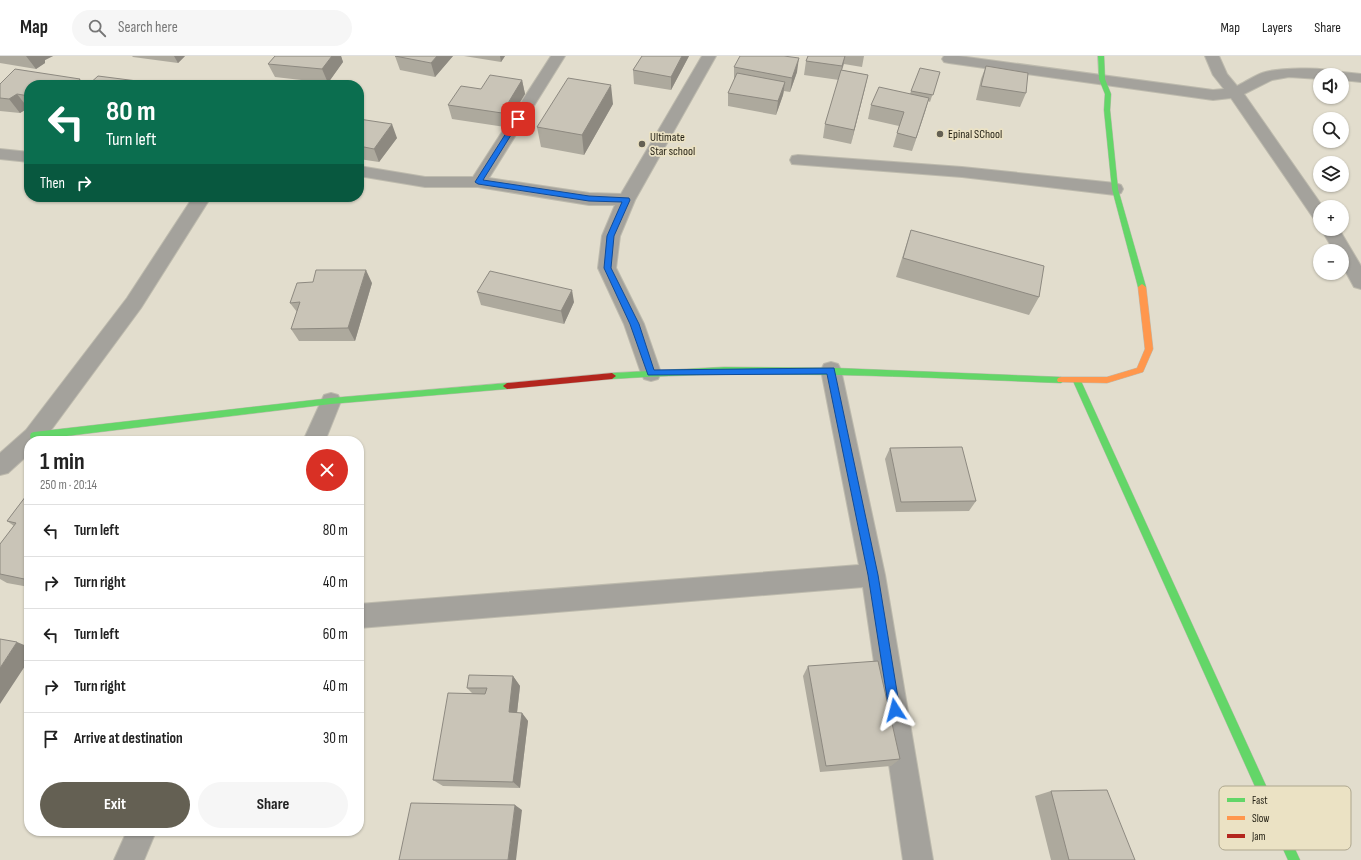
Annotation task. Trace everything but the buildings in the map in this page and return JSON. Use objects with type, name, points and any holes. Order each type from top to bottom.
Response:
[{"type":"street","points":[[478,182],[558,56]]},
{"type":"street","points":[[651,373],[634,324],[607,268],[611,236],[626,200],[708,56]]},
{"type":"street","points":[[34,436],[331,401],[651,373],[831,370],[1076,381],[1107,380],[1140,370],[1149,349],[1144,292],[1115,189],[1107,110],[1108,94],[1102,79],[1101,56]]},
{"type":"street","points":[[1212,56],[1220,75],[1235,93],[1313,205]]},
{"type":"street","points":[[949,59],[1213,95],[1235,93],[1268,76],[1289,73],[1313,74]]},
{"type":"street","points":[[1349,77],[1361,78]]},
{"type":"street","points":[[0,154],[24,156]]},
{"type":"street","points":[[798,160],[954,171],[1115,189]]},
{"type":"street","points":[[364,172],[425,182],[478,182],[589,199],[626,200]]},
{"type":"street","points":[[34,436],[134,304],[199,202]]},
{"type":"street","points":[[1334,236],[1361,282]]},
{"type":"street","points":[[831,370],[873,575],[918,860]]},
{"type":"street","points":[[1076,381],[1260,786]]},
{"type":"street","points":[[316,436],[331,401]]},
{"type":"street","points":[[0,466],[24,445]]},
{"type":"street","points":[[364,616],[873,575]]},
{"type":"street","points":[[129,860],[140,836]]},
{"type":"street","points":[[1289,850],[1294,860]]},
{"type":"traffic: fast","points":[[1101,56],[1102,79],[1108,94],[1107,110],[1115,189],[1142,287]]},
{"type":"traffic: fast","points":[[612,376],[668,372],[780,370],[1061,380]]},
{"type":"traffic: fast","points":[[1077,381],[1260,786]]},
{"type":"traffic: fast","points":[[34,436],[331,401],[507,386]]},
{"type":"traffic: fast","points":[[1289,850],[1294,860]]},
{"type":"traffic: slow","points":[[1061,380],[1107,380],[1140,370],[1149,349],[1142,287]]},
{"type":"traffic: jam","points":[[507,386],[612,376]]},
{"type":"place","name":"Epinal SChool","points":[[940,134]]},
{"type":"place","name":"Ultimate Star school","points":[[642,144]]},
{"type":"route","points":[[518,119],[478,182],[589,199],[626,200],[611,236],[607,268],[634,324],[651,373],[831,370],[873,575],[895,710]]}]
